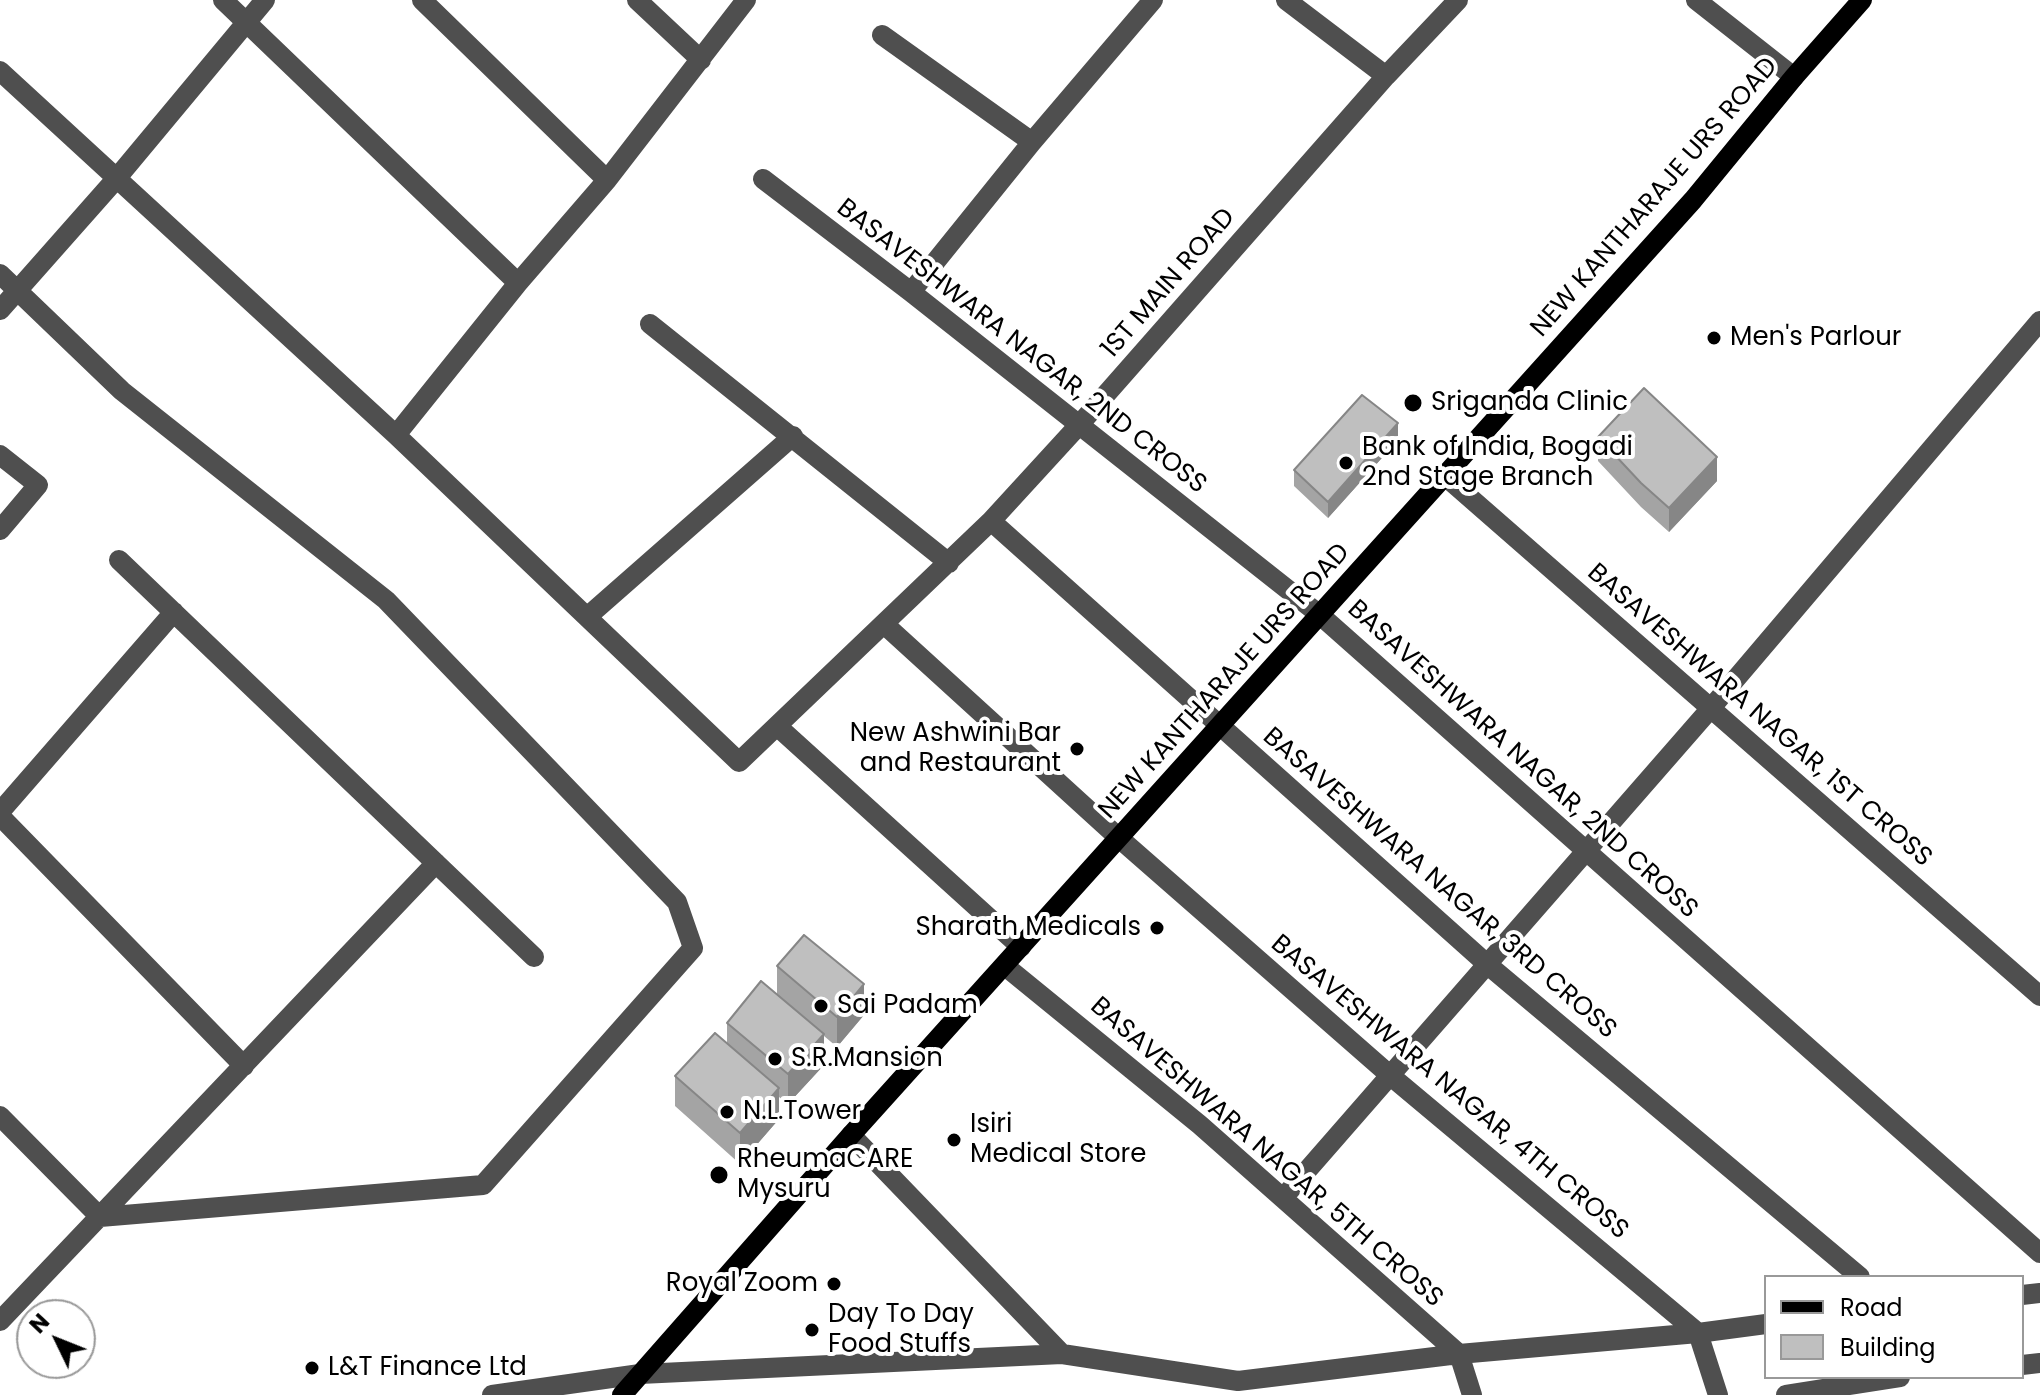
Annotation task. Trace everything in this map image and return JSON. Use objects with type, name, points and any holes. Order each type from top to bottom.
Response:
[{"type":"main road","name":"NEW KANTHARAJE URS ROAD","points":[[622,1395],[851,1135],[1693,200],[1862,0]]},
{"type":"street","points":[[223,0],[518,283]]},
{"type":"street","points":[[0,310],[116,179],[265,0]]},
{"type":"street","points":[[422,0],[607,180]]},
{"type":"street","points":[[637,0],[701,60]]},
{"type":"street","points":[[396,435],[518,283],[607,180],[746,0]]},
{"type":"street","points":[[911,292],[1032,142],[1153,0]]},
{"type":"street","points":[[1286,0],[1386,76]]},
{"type":"street","name":"1ST MAIN ROAD","points":[[587,617],[739,762],[991,521],[1386,76],[1458,0]]},
{"type":"street","points":[[1696,0],[1794,77]]},
{"type":"street","points":[[882,35],[1032,142]]},
{"type":"street","points":[[0,71],[396,435],[587,617],[793,436]]},
{"type":"street","name":"BASAVESHWARA NAGAR, 2ND CROSS","points":[[763,179],[1320,615],[2040,1253]]},
{"type":"street","points":[[0,274],[122,391],[386,600],[677,902],[693,948],[483,1185],[100,1217]]},
{"type":"street","points":[[1283,1198],[1392,1077],[1711,708],[2040,321]]},
{"type":"street","points":[[650,324],[949,563]]},
{"type":"street","points":[[0,455],[38,485],[0,530]]},
{"type":"street","name":"BASAVESHWARA NAGAR, 1ST CROSS","points":[[1445,476],[2040,996]]},
{"type":"street","name":"BASAVESHWARA NAGAR, 3RD CROSS","points":[[991,521],[1488,965],[1858,1275]]},
{"type":"street","points":[[119,560],[534,957]]},
{"type":"street","points":[[174,612],[0,814],[244,1066]]},
{"type":"street","name":"BASAVESHWARA NAGAR, 4TH CROSS","points":[[884,624],[1119,838],[1392,1077],[1698,1333]]},
{"type":"street","points":[[777,726],[1021,947]]},
{"type":"street","points":[[0,1321],[436,863]]},
{"type":"street","name":"BASAVESHWARA NAGAR, 5TH CROSS","points":[[1005,966],[1200,1125],[1459,1354]]},
{"type":"street","points":[[0,1116],[100,1217]]},
{"type":"street","points":[[851,1135],[1062,1354]]},
{"type":"street","points":[[492,1395],[640,1374],[1062,1354],[1240,1388],[1459,1354],[1764,1324]]},
{"type":"street","points":[[1698,1333],[1718,1395]]},
{"type":"street","points":[[1459,1354],[1472,1395]]},
{"type":"street","points":[[1786,1395],[1887,1379]]},
{"type":"building","points":[[1644,388],[1717,457],[1669,508],[1598,437]]},
{"type":"building","name":"Bank of India, Bogadi 2nd Stage Branch","points":[[1362,395],[1398,423],[1328,502],[1294,470]]},
{"type":"building","points":[[804,935],[864,984],[837,1017],[777,966]]},
{"type":"building","points":[[761,981],[824,1034],[788,1074],[727,1023]]},
{"type":"building","points":[[715,1033],[779,1088],[740,1133],[675,1076]]},
{"type":"place","name":"Men's Parlour","points":[[1714,338]]},
{"type":"place","name":"Sriganda Clinic","points":[[1413,403]]},
{"type":"place","name":"Bank of India, Bogadi 2nd Stage Branch","points":[[1346,463]]},
{"type":"place","name":"New Ashwini Bar and Restaurant","points":[[1077,749]]},
{"type":"place","name":"Sharath Medicals","points":[[1157,928]]},
{"type":"place","name":"Sai Padam","points":[[821,1006]]},
{"type":"place","name":"S.R.Mansion","points":[[775,1059]]},
{"type":"place","name":"N.L.Tower","points":[[727,1112]]},
{"type":"place","name":"Isiri Medical Store","points":[[954,1140]]},
{"type":"place","name":"RheumaCARE Mysuru","points":[[719,1175]]},
{"type":"place","name":"Royal Zoom","points":[[834,1284]]},
{"type":"place","name":"Day To Day Food Stuffs","points":[[812,1330]]},
{"type":"place","name":"L&T Finance Ltd","points":[[312,1368]]}]
